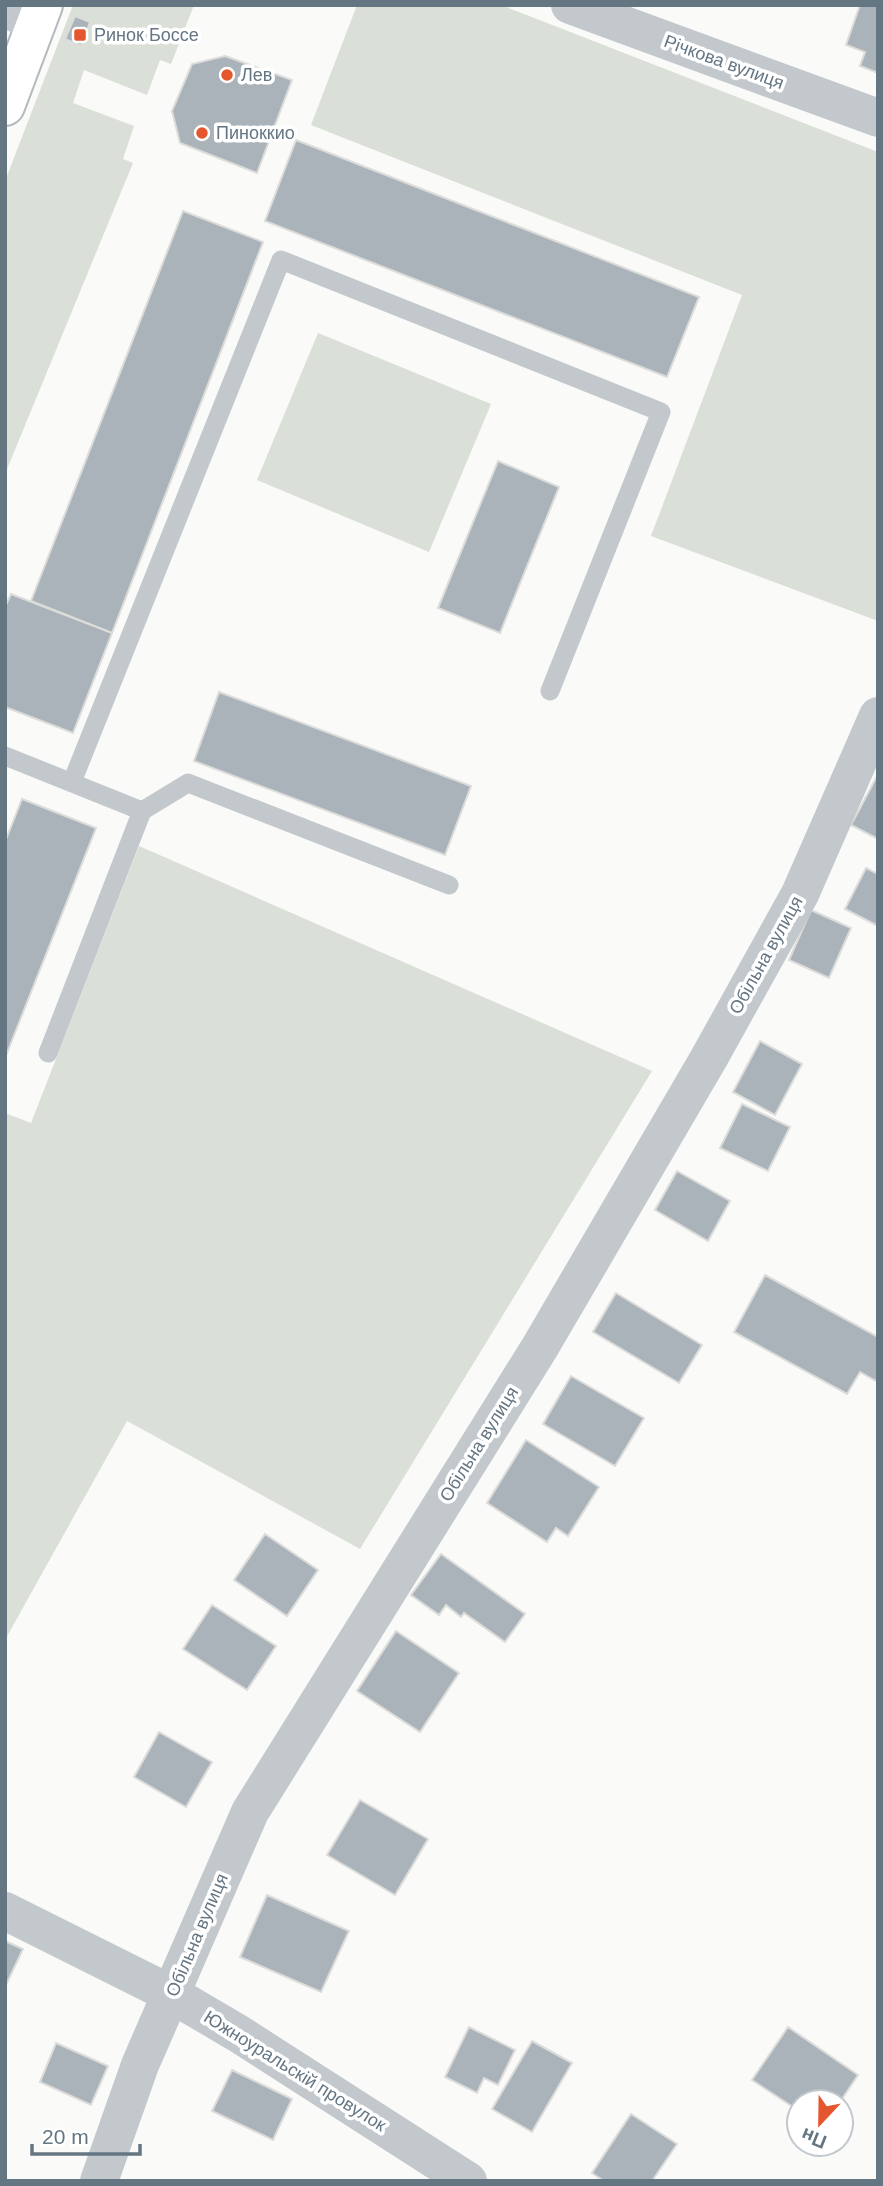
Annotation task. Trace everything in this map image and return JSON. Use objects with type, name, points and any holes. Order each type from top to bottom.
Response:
[{"type":"main road","points":[[5,106],[28,12]]},
{"type":"street","name":"Річкова вулиця","points":[[570,5],[878,118]]},
{"type":"street","name":"Обільна вулиця","points":[[99,2181],[140,2065],[250,1812],[540,1347],[709,1058],[800,894],[878,716]]},
{"type":"street","name":"Южноуральскій провулок","points":[[5,1911],[171,1994],[240,2034],[468,2181]]},
{"type":"lane","points":[[72,782],[281,260],[661,412],[550,691]]},
{"type":"lane","points":[[5,756],[142,811]]},
{"type":"lane","points":[[48,1053],[142,811],[188,783],[449,885]]},
{"type":"shaded area","points":[[73,5],[194,5],[171,64],[160,60],[147,95],[84,70],[73,103],[134,126],[123,159],[133,163],[5,474],[5,181]]},
{"type":"shaded area","points":[[357,5],[501,5],[878,152],[878,621],[651,536],[742,295],[311,125]]},
{"type":"shaded area","points":[[318,333],[491,404],[429,552],[257,480]]},
{"type":"shaded area","points":[[139,846],[652,1071],[360,1549],[127,1421],[5,1640],[5,1113],[31,1123]]},
{"type":"building","points":[[860,5],[878,5],[878,73],[860,66],[865,52],[846,45]]},
{"type":"building","points":[[75,16],[90,22],[81,46],[65,39]]},
{"type":"building","points":[[225,56],[292,80],[257,173],[180,143],[172,111],[192,64]]},
{"type":"building","points":[[296,140],[699,297],[667,377],[265,221]]},
{"type":"building","points":[[183,211],[263,242],[112,633],[31,601]]},
{"type":"building","points":[[498,461],[559,487],[500,633],[438,608]]},
{"type":"building","points":[[11,594],[112,633],[73,733],[5,707],[5,607]]},
{"type":"building","points":[[219,692],[471,786],[445,855],[194,761]]},
{"type":"building","points":[[876,778],[878,779],[878,839],[851,825]]},
{"type":"building","points":[[22,799],[96,828],[5,1058],[5,842]]},
{"type":"building","points":[[866,868],[878,874],[878,926],[845,909]]},
{"type":"building","points":[[811,910],[851,928],[829,978],[789,960]]},
{"type":"building","points":[[760,1041],[802,1064],[775,1115],[733,1092]]},
{"type":"building","points":[[742,1104],[790,1127],[768,1171],[720,1148]]},
{"type":"building","points":[[677,1171],[730,1201],[708,1241],[655,1210]]},
{"type":"building","points":[[765,1275],[878,1337],[876,1381],[860,1372],[847,1394],[734,1332]]},
{"type":"building","points":[[616,1293],[702,1345],[679,1383],[593,1332]]},
{"type":"building","points":[[571,1376],[644,1418],[615,1466],[543,1424]]},
{"type":"building","points":[[526,1440],[599,1487],[568,1536],[556,1528],[547,1542],[487,1503]]},
{"type":"building","points":[[265,1534],[318,1570],[287,1616],[234,1580]]},
{"type":"building","points":[[441,1554],[525,1614],[505,1642],[464,1613],[461,1617],[446,1605],[439,1615],[411,1595]]},
{"type":"building","points":[[212,1605],[276,1646],[247,1690],[183,1649]]},
{"type":"building","points":[[396,1631],[459,1673],[420,1732],[357,1691]]},
{"type":"building","points":[[159,1732],[212,1762],[186,1807],[134,1777]]},
{"type":"building","points":[[360,1800],[428,1839],[395,1895],[327,1855]]},
{"type":"building","points":[[267,1895],[349,1931],[321,1992],[240,1957]]},
{"type":"building","points":[[5,1941],[23,1949],[5,1987]]},
{"type":"building","points":[[469,2027],[515,2050],[498,2085],[484,2078],[477,2093],[445,2077]]},
{"type":"building","points":[[788,2027],[858,2075],[849,2088],[785,2088],[785,2102],[752,2080]]},
{"type":"building","points":[[532,2041],[572,2063],[532,2132],[492,2109]]},
{"type":"building","points":[[56,2043],[108,2066],[91,2105],[40,2082]]},
{"type":"building","points":[[232,2070],[292,2099],[273,2140],[212,2111]]},
{"type":"building","points":[[631,2114],[677,2144],[652,2181],[604,2181],[592,2173]]},
{"type":"place","name":"Ринок Боссе","points":[[80,35]]},
{"type":"place","name":"Лев","points":[[227,75]]},
{"type":"place","name":"Пиноккио","points":[[202,133]]}]
